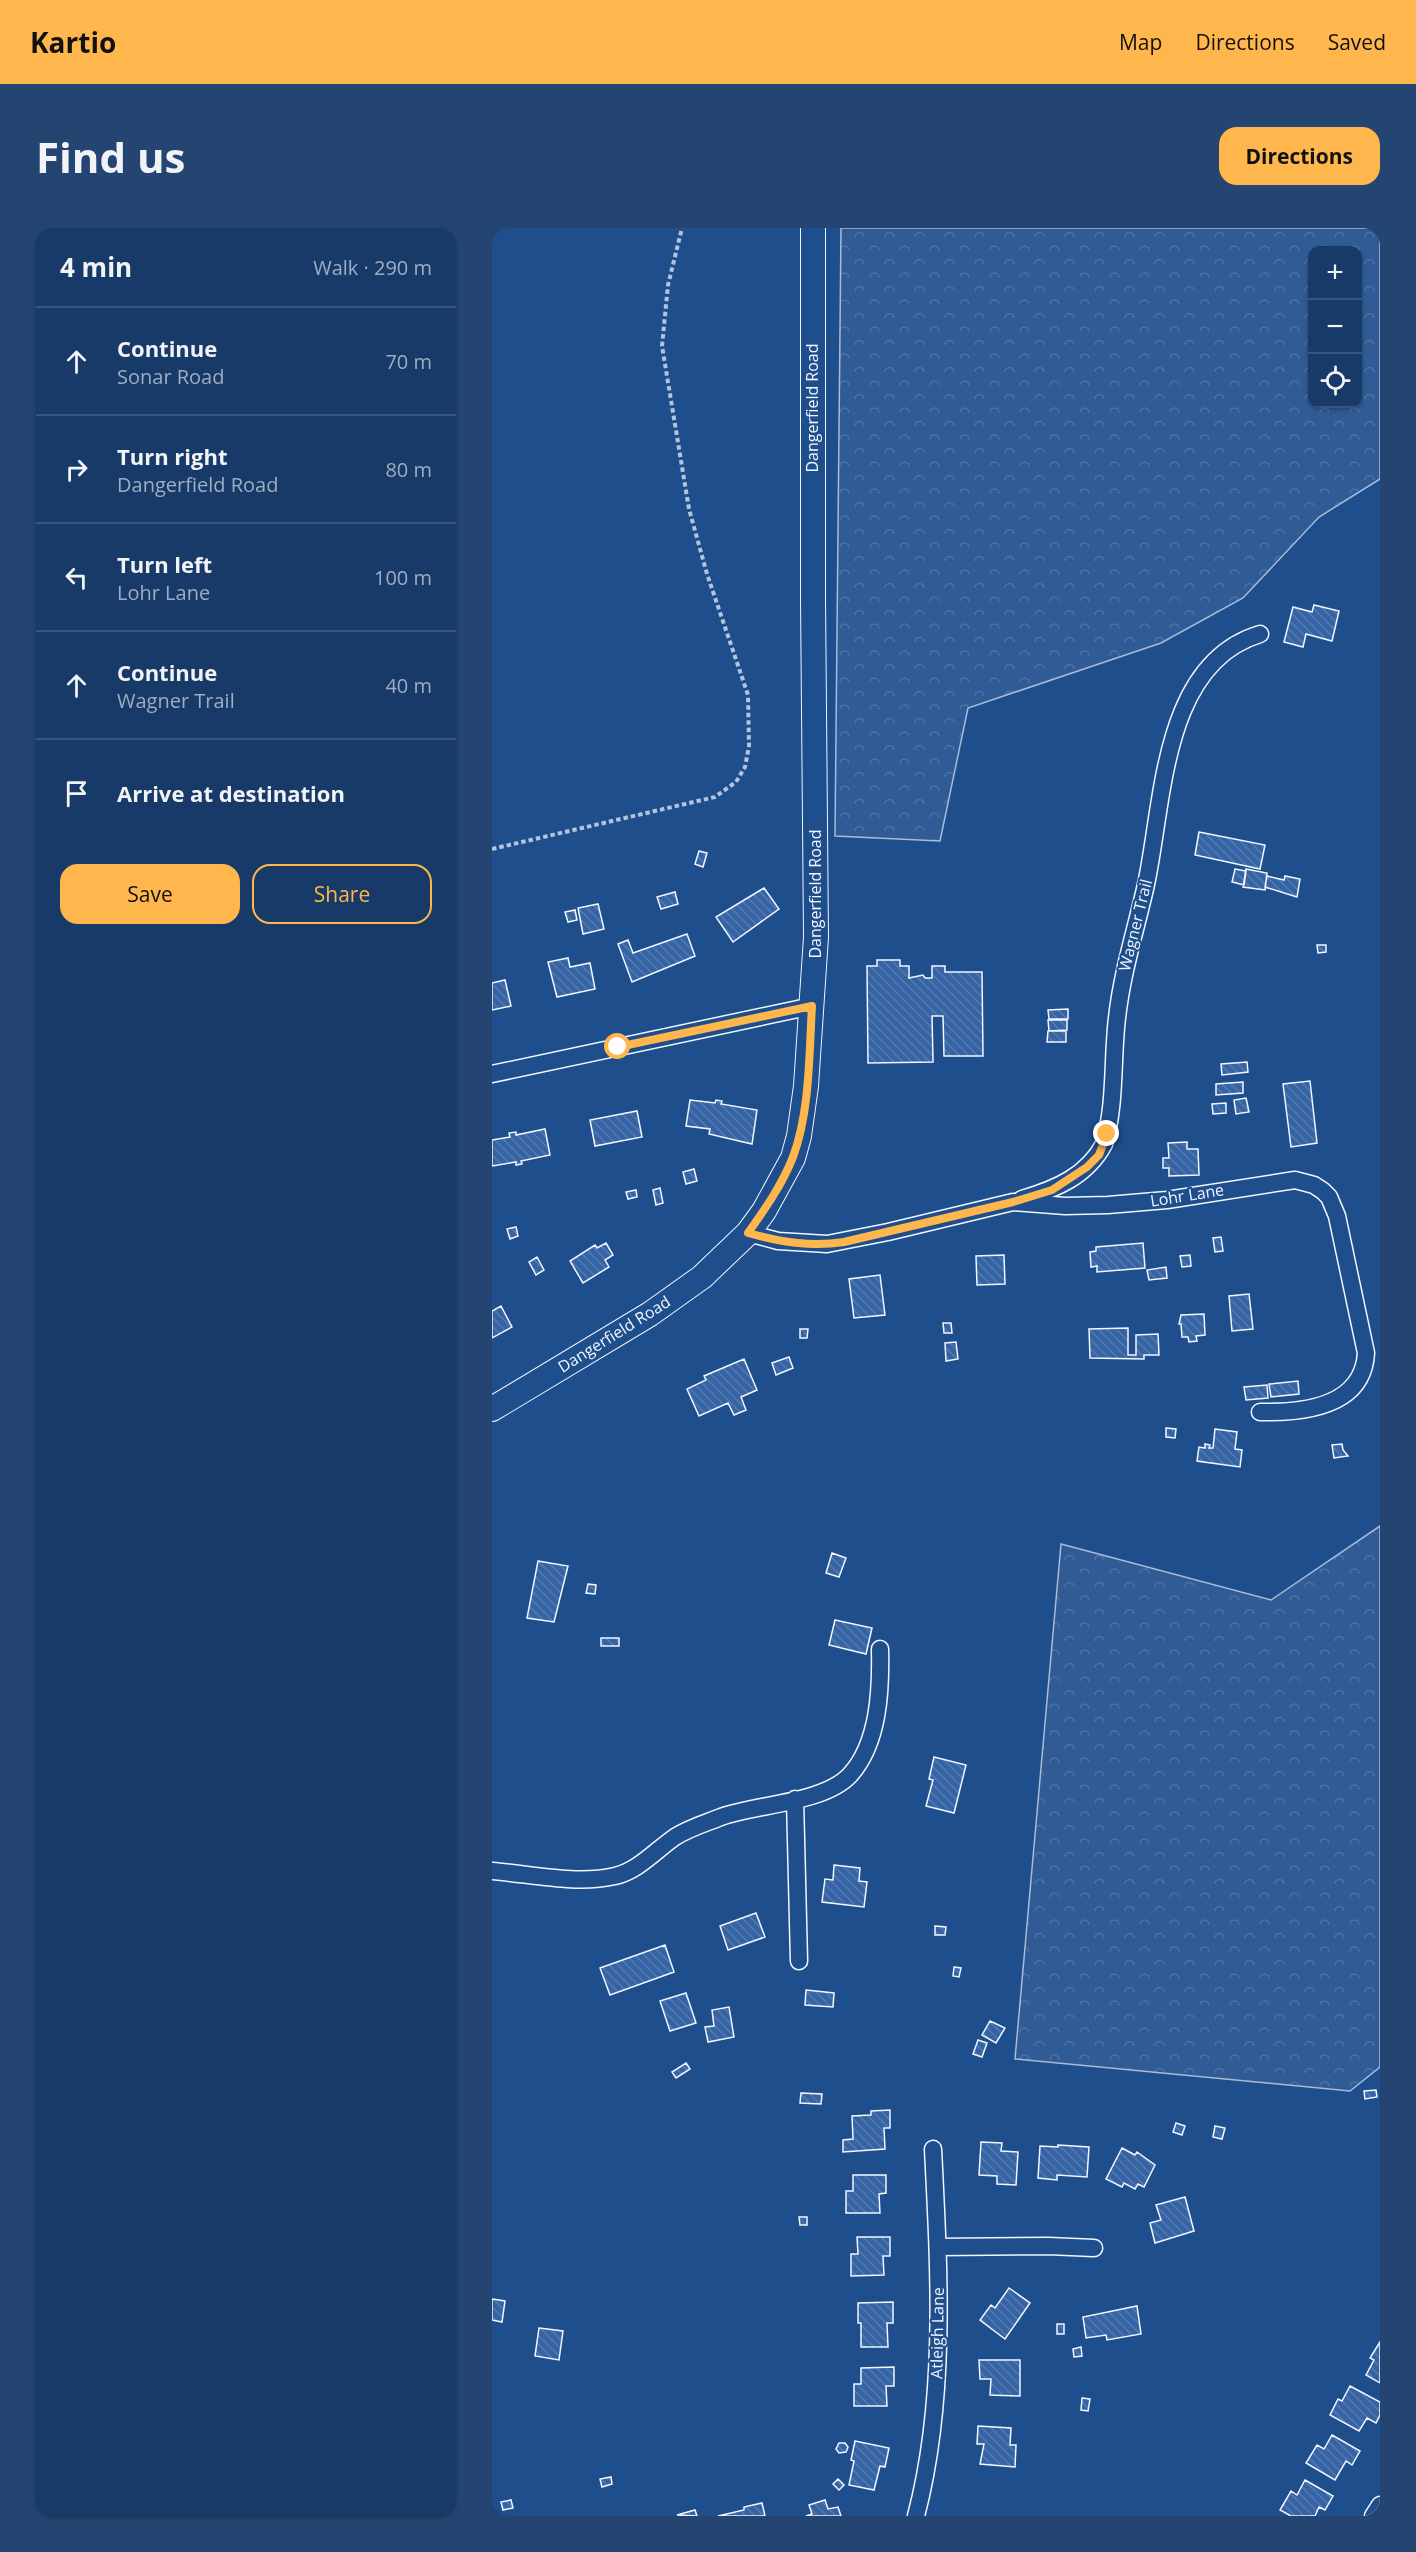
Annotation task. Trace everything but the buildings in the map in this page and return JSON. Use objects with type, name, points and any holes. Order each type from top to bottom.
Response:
[{"type":"street","name":"Dangerfield Road","points":[[492,1409],[657,1309],[702,1277],[748,1233],[778,1189],[799,1136],[806,1086],[816,937],[813,228]]},
{"type":"street","name":"Wagner Trail","points":[[1013,1202],[1052,1190],[1077,1175],[1099,1155],[1104,1144],[1123,970],[1146,888],[1160,788],[1169,752],[1192,694],[1210,665],[1232,645],[1260,634]]},
{"type":"street","points":[[492,1074],[812,1006]]},
{"type":"street","name":"Lohr Lane","points":[[748,1233],[778,1241],[827,1244],[1013,1202],[1065,1206],[1108,1205],[1167,1200],[1295,1180],[1314,1185],[1329,1197],[1341,1229],[1366,1353],[1365,1368],[1361,1378],[1349,1390],[1319,1407],[1303,1412],[1260,1412]]},
{"type":"street","points":[[492,1870],[586,1879],[618,1876],[632,1870],[689,1829],[748,1809],[813,1795],[841,1783],[858,1765],[874,1725],[880,1683],[880,1649]]},
{"type":"street","points":[[795,1799],[799,1961]]},
{"type":"street","name":"Atleigh Lane","points":[[916,2516],[936,2412],[938,2247],[933,2149]]},
{"type":"street","points":[[938,2247],[1094,2248]]},
{"type":"street","points":[[1373,2516],[1380,2505]]},
{"type":"path","points":[[492,849],[715,797],[736,782],[745,767],[749,746],[748,695],[707,574],[689,509],[662,346],[668,285],[682,228]]},
{"type":"green space","points":[[841,228],[1380,228],[1380,479],[1319,517],[1243,598],[1161,643],[968,708],[940,841],[835,836]]},
{"type":"green space","points":[[1380,1526],[1380,2067],[1350,2091],[1015,2059],[1061,1544],[1271,1600]]},
{"type":"route","points":[[618,1047],[812,1006],[806,1086],[799,1136],[778,1189],[748,1233],[778,1241],[815,1245],[844,1242],[1013,1202],[1052,1190],[1077,1175],[1099,1155],[1107,1134]]}]
